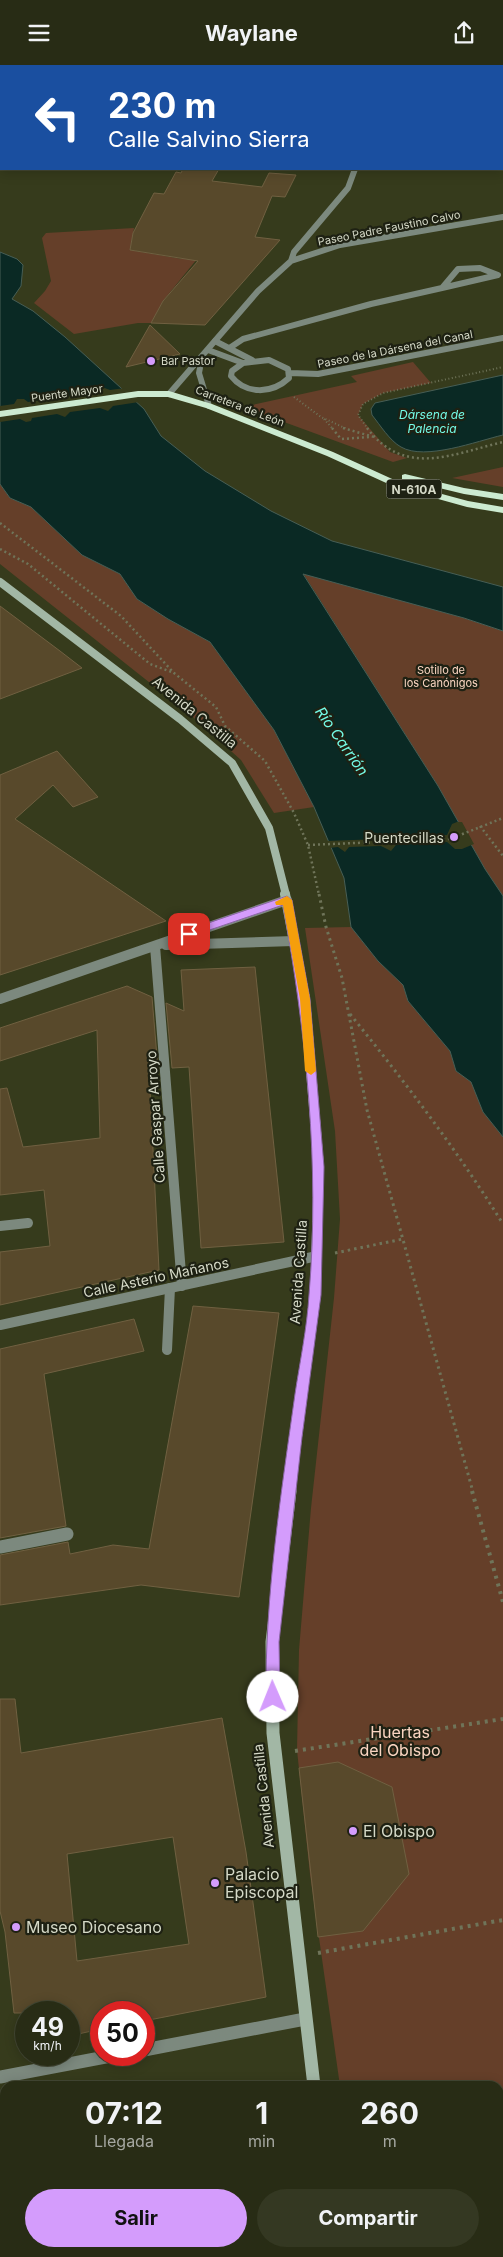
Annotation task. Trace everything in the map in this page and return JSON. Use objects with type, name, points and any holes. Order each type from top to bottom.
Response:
[{"type":"highway","name":"Carretera de León","points":[[138,395],[169,394],[209,406],[330,454],[398,485],[467,504],[503,510]]},
{"type":"highway","name":"Puente Mayor","points":[[0,414],[138,395]]},
{"type":"highway","name":"Carretera de León","points":[[330,454],[417,481],[503,497]]},
{"type":"main road","name":"Avenida Castilla","points":[[0,582],[180,719],[232,763],[270,828],[287,900],[305,999],[319,1167],[315,1295],[272,1642],[274,1754],[313,2081]]},
{"type":"street","points":[[291,261],[294,252],[348,188],[355,170]]},
{"type":"street","name":"Paseo Padre Faustino Calvo","points":[[169,394],[258,291],[291,261],[318,251],[503,217]]},
{"type":"street","points":[[307,236],[318,251]]},
{"type":"street","points":[[231,347],[243,339],[370,304],[470,282],[498,275],[480,267],[458,269],[442,288]]},
{"type":"street","name":"Paseo de la Dársena del Canal","points":[[290,373],[318,374],[503,338]]},
{"type":"street","points":[[216,341],[231,347],[252,360]]},
{"type":"street","points":[[208,350],[243,363]]},
{"type":"street","points":[[202,357],[200,373],[209,406]]},
{"type":"street","points":[[252,360],[277,362],[288,369],[290,373],[289,379],[282,385],[258,390],[240,386],[231,376],[236,366],[252,360]]},
{"type":"street","points":[[0,999],[287,900]]},
{"type":"street","points":[[155,945],[294,941]]},
{"type":"street","name":"Calle Gaspar Arroyo","points":[[155,945],[182,1285]]},
{"type":"street","points":[[0,1226],[28,1223]]},
{"type":"street","name":"Calle Asterio Mañanos","points":[[0,1325],[317,1256]]},
{"type":"street","points":[[167,1350],[170,1288]]},
{"type":"street","points":[[0,1547],[67,1534]]},
{"type":"street","points":[[155,2048],[305,2019]]},
{"type":"street","points":[[0,2077],[90,2060]]},
{"type":"path","points":[[503,367],[383,393],[363,404],[358,415],[375,437],[390,452],[403,457],[418,459],[503,441]]},
{"type":"path","points":[[282,385],[299,402],[322,417],[354,433],[375,437]]},
{"type":"path","points":[[322,417],[342,439],[375,437]]},
{"type":"path","points":[[0,523],[56,564],[121,616],[174,673],[150,664],[28,564],[0,549]]},
{"type":"path","points":[[308,845],[450,839],[503,818]]},
{"type":"path","points":[[480,826],[503,856]]},
{"type":"path","points":[[326,927],[342,978],[350,1013],[367,1110],[503,1602]]},
{"type":"path","points":[[350,1013],[416,1095],[456,1150],[503,1224]]},
{"type":"path","points":[[317,1256],[403,1239]]},
{"type":"path","points":[[274,1754],[503,1719]]},
{"type":"path","points":[[298,1957],[503,1920]]},
{"type":"green space","points":[[134,228],[130,250],[182,259],[184,253],[201,254],[163,301],[151,323],[138,323],[74,334],[34,303],[51,281],[42,238],[46,233]]},
{"type":"green space","points":[[413,362],[431,383],[383,393],[363,404],[358,415],[390,452],[407,458],[393,462],[243,407],[357,382],[351,376]]},
{"type":"green space","points":[[503,467],[503,487],[452,478]]},
{"type":"green space","points":[[0,484],[10,498],[31,507],[82,555],[120,574],[137,599],[210,642],[274,730],[314,807],[274,813],[241,760],[193,717],[0,564]]},
{"type":"green space","name":"Sotillo de los Canónigos","points":[[303,573],[464,618],[503,631],[503,896],[485,869],[438,786]]},
{"type":"green space","name":"Huertas del Obispo","points":[[351,927],[378,961],[403,985],[408,1001],[450,1051],[456,1071],[471,1081],[483,1112],[503,1137],[503,2081],[339,2081],[310,1874],[297,1750],[299,1650],[311,1508],[334,1298],[340,1219],[335,1131],[305,928]]},
{"type":"water","name":"Río Carrión","points":[[0,252],[17,259],[23,265],[21,286],[12,299],[33,311],[65,337],[144,409],[161,436],[205,471],[271,511],[332,541],[503,587],[503,631],[464,618],[303,574],[438,786],[485,869],[503,896],[503,1137],[483,1112],[471,1082],[456,1071],[450,1051],[408,1001],[403,985],[378,961],[351,927],[344,878],[314,807],[274,730],[210,642],[137,599],[120,574],[82,555],[31,507],[10,498],[0,484]]},
{"type":"water","name":"Dársena de Palencia","points":[[503,375],[503,435],[451,449],[423,452],[411,451],[393,441],[372,415],[371,409],[375,403]]},
{"type":"pier","points":[[102,387],[110,390],[125,388],[139,402],[113,406],[108,411],[100,408],[70,412],[65,417],[57,414],[32,418],[31,421],[26,422],[20,419],[0,422],[0,406],[14,404],[17,399],[24,399],[28,402],[54,398],[59,393],[67,396],[97,392]]},
{"type":"pier","points":[[462,822],[474,844],[462,849],[455,849],[447,842],[396,845],[391,851],[381,846],[349,847],[345,852],[338,847],[329,848],[326,841],[380,839],[390,836],[395,838],[447,835],[452,824]]},
{"type":"building","points":[[182,170],[218,170],[212,181],[262,187],[269,173],[296,175],[285,197],[272,196],[255,237],[280,240],[205,325],[151,323],[163,301],[198,261],[130,250],[133,233],[154,193],[164,194],[176,172],[181,173]]},
{"type":"building","points":[[150,325],[180,354],[126,367]]},
{"type":"building","points":[[0,606],[60,651],[82,668],[0,699]]},
{"type":"building","points":[[57,751],[98,797],[73,807],[53,785],[15,819],[166,921],[0,975],[0,775]]},
{"type":"building","points":[[255,967],[284,1242],[201,1248],[189,1067],[172,1068],[166,1003],[184,1011],[181,970]]},
{"type":"building","points":[[127,986],[152,997],[158,1069],[149,1070],[159,1270],[0,1305],[0,1252],[50,1246],[44,1190],[0,1195],[0,1089],[7,1088],[23,1147],[100,1138],[97,1030],[0,1061],[0,1028]]},
{"type":"building","points":[[193,1306],[279,1313],[239,1597],[141,1585],[0,1605],[0,1555],[68,1542],[70,1554],[113,1545],[149,1549]]},
{"type":"building","points":[[134,1319],[144,1351],[44,1374],[66,1526],[0,1538],[0,1349]]},
{"type":"building","name":"Palacio Episcopal","points":[[0,1699],[15,1699],[21,1753],[222,1718],[246,1852],[266,1997],[155,2019],[155,2001],[90,2001],[90,2031],[80,2034],[80,2001],[15,2001],[14,2013],[5,1932],[0,1911]],"holes":[[[173,1837],[189,1944],[77,1961],[67,1854]]]},
{"type":"building","name":"El Obispo","points":[[338,1762],[392,1787],[409,1874],[363,1931],[318,1937],[299,1768]]},
{"type":"slow traffic","points":[[280,902],[287,900],[305,999],[311,1071]]},
{"type":"place","name":"Bar Pastor","points":[[151,361]]},
{"type":"place","name":"Puentecillas","points":[[454,837]]},
{"type":"place","name":"El Obispo","points":[[353,1831]]},
{"type":"place","name":"Palacio Episcopal","points":[[215,1883]]},
{"type":"place","name":"Museo Diocesano","points":[[16,1927]]},
{"type":"route","points":[[189,934],[287,900],[305,999],[319,1167],[317,1256],[315,1295],[272,1642],[273,1697]]}]
